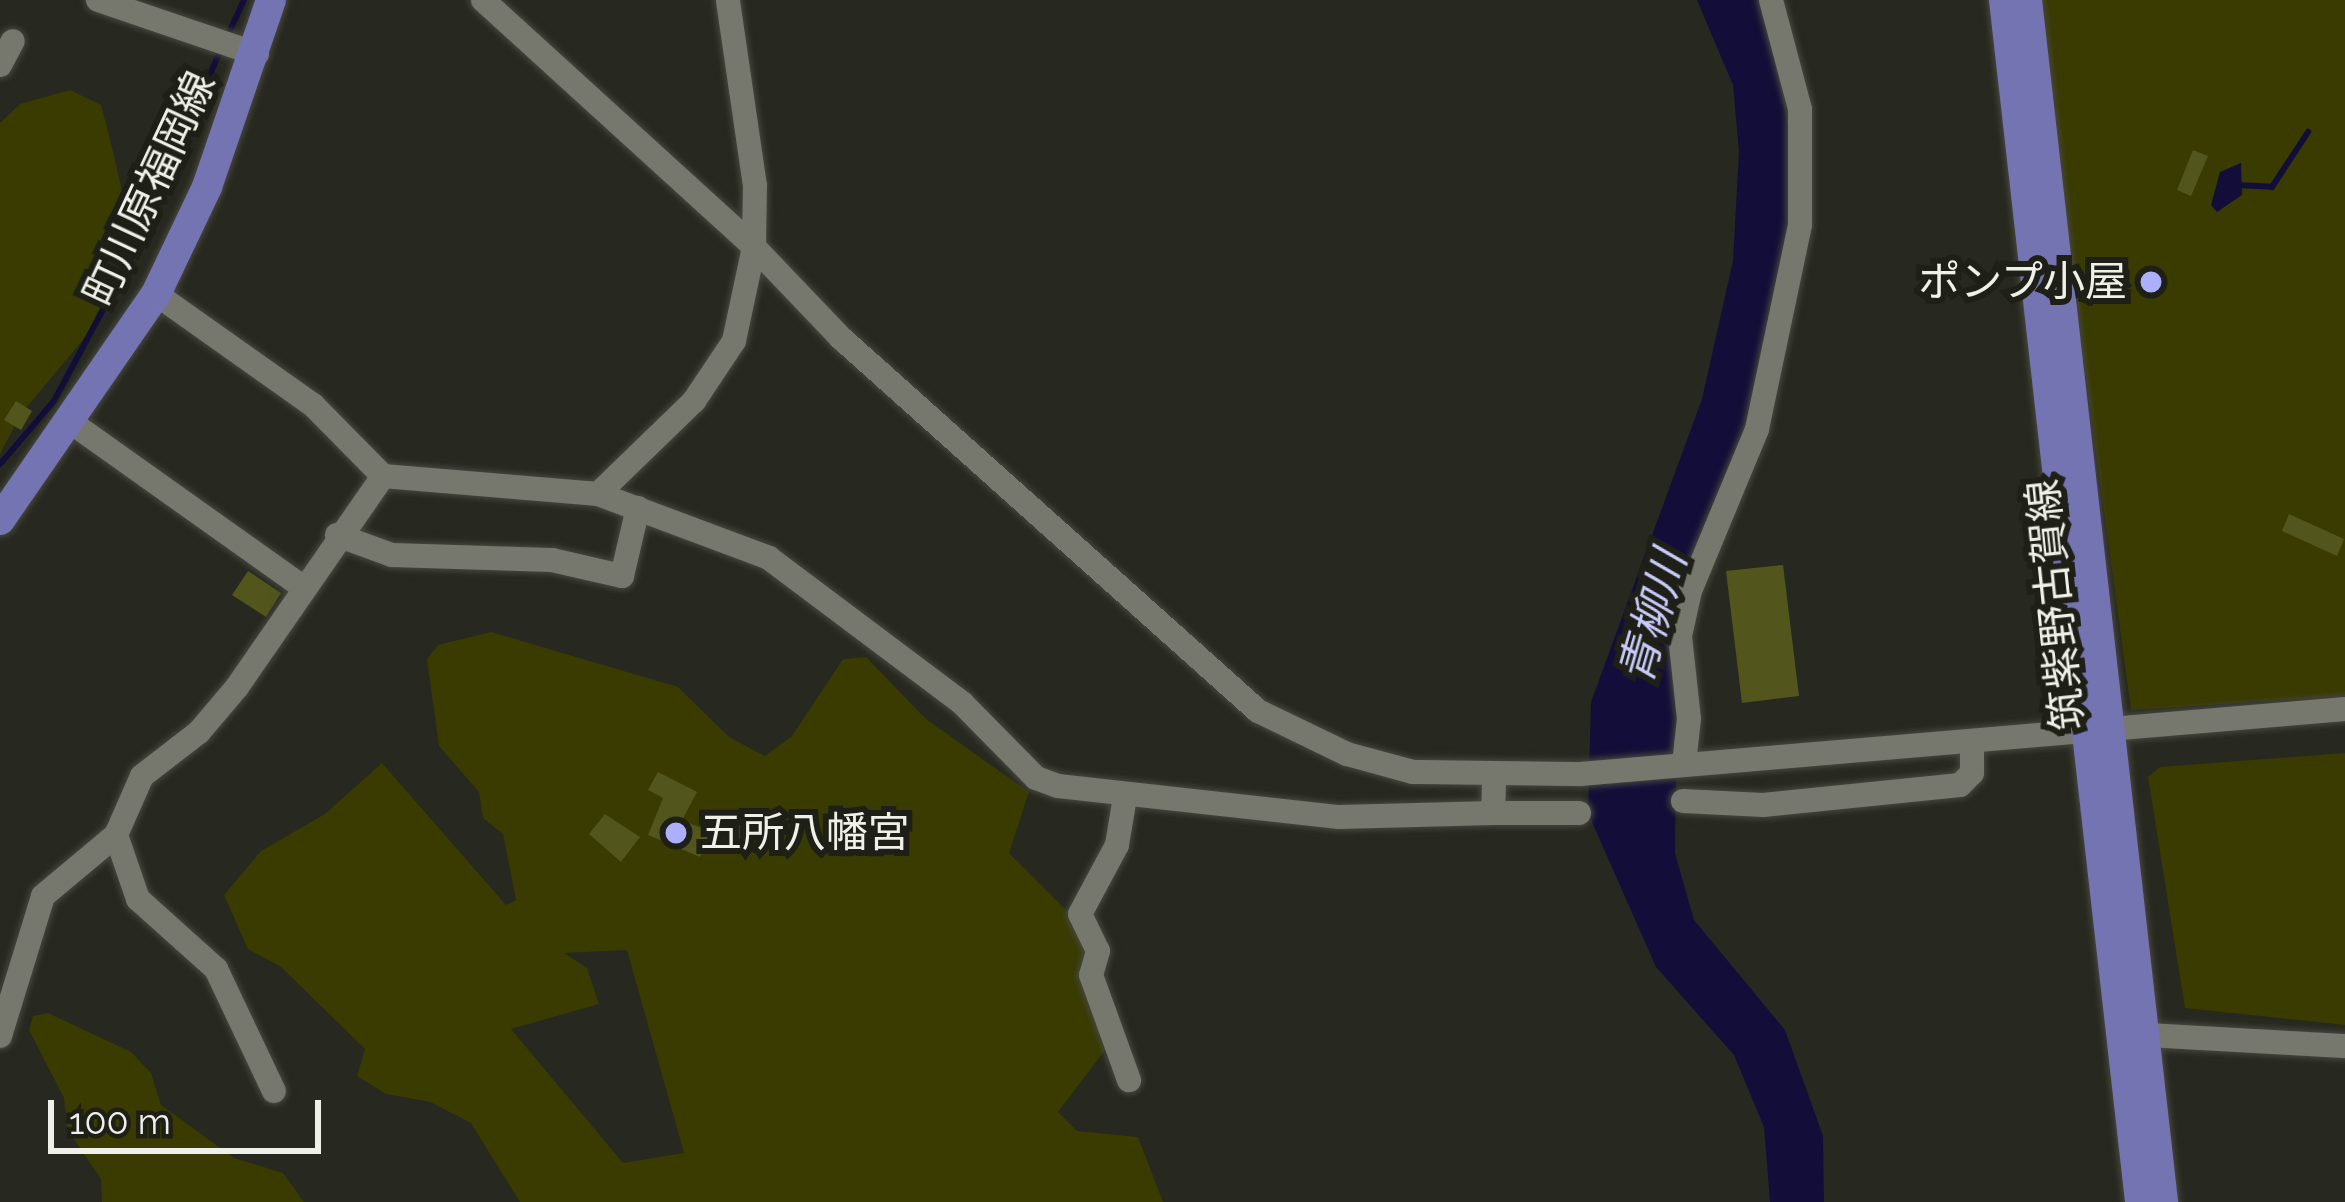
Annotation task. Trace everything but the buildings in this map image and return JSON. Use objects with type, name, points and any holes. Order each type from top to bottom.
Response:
[{"type":"main road","name":"町川原福岡線","points":[[0,520],[156,294],[257,54],[271,0]]},
{"type":"main road","name":"筑紫野古賀線","points":[[2004,0],[2096,733],[2146,1035],[2163,1202]]},
{"type":"main road","name":"筑紫野古賀線","points":[[2027,0],[2140,1202]]},
{"type":"street","points":[[98,0],[257,54]]},
{"type":"street","points":[[483,0],[754,248],[841,338],[1258,711],[1347,754],[1413,772],[1594,773],[2345,709]]},
{"type":"street","points":[[598,494],[694,401],[734,341],[754,248],[755,186],[728,0]]},
{"type":"street","points":[[1677,765],[1689,719],[1680,636],[1690,591],[1757,430],[1800,225],[1800,109],[1771,0]]},
{"type":"street","points":[[0,65],[13,41]]},
{"type":"street","points":[[156,294],[313,405],[383,476],[598,494],[769,558],[962,703],[1036,778],[1125,797],[1339,817],[1579,813]]},
{"type":"street","points":[[72,422],[303,587]]},
{"type":"street","points":[[0,1036],[43,896],[116,835],[142,776],[199,732],[237,688],[337,535],[383,476]]},
{"type":"street","points":[[337,535],[392,555],[552,560],[622,576],[638,508]]},
{"type":"street","points":[[1683,801],[1763,805],[1960,784],[1972,773],[1972,742]]},
{"type":"street","points":[[1493,813],[1494,775]]},
{"type":"street","points":[[1125,797],[1102,885],[1080,914],[1098,951],[1091,975],[1129,1080]]},
{"type":"street","points":[[116,835],[138,898],[216,969],[274,1091]]},
{"type":"street","points":[[2146,1035],[2345,1046]]},
{"type":"shaded area","points":[[2035,0],[2345,0],[2345,696],[2131,710]]},
{"type":"shaded area","points":[[70,90],[101,105],[111,143],[124,200],[105,255],[114,278],[87,335],[21,414],[0,454],[0,123],[20,104]]},
{"type":"shaded area","points":[[491,632],[678,687],[729,737],[765,756],[792,736],[843,659],[866,657],[926,719],[1029,792],[1009,853],[1068,912],[1088,948],[1115,1037],[1058,1112],[1077,1131],[1138,1137],[1163,1202],[520,1202],[471,1123],[430,1102],[386,1094],[357,1076],[365,1049],[281,967],[248,949],[224,895],[261,851],[325,814],[382,763],[506,905],[516,900],[503,834],[483,818],[479,792],[439,746],[427,659],[438,645]],"holes":[[[627,950],[684,1153],[623,1163],[511,1029],[599,1004],[587,968],[564,953]]]},
{"type":"shaded area","points":[[2345,753],[2345,1025],[2185,1008],[2148,777],[2160,767]]},
{"type":"shaded area","points":[[48,1013],[131,1052],[151,1073],[161,1105],[234,1158],[283,1173],[304,1202],[102,1202],[101,1179],[67,1129],[64,1098],[29,1030],[33,1016]]},
{"type":"water","name":"青柳川","points":[[1697,0],[1763,0],[1792,148],[1787,263],[1761,384],[1708,530],[1677,698],[1675,853],[1694,920],[1785,1030],[1823,1136],[1824,1202],[1770,1202],[1764,1127],[1734,1055],[1656,967],[1588,813],[1591,702],[1702,399],[1733,261],[1739,151],[1733,85]]},
{"type":"water","points":[[2241,163],[2242,195],[2217,212],[2211,205],[2220,172]]},
{"type":"waterway","points":[[226,39],[244,0]]},
{"type":"waterway","points":[[0,464],[54,401],[128,263],[220,51]]},
{"type":"waterway","points":[[2237,185],[2272,187],[2308,132]]},
{"type":"place","name":"ポンプ小屋","points":[[2151,282]]},
{"type":"place","name":"五所八幡宮","points":[[676,833]]}]
